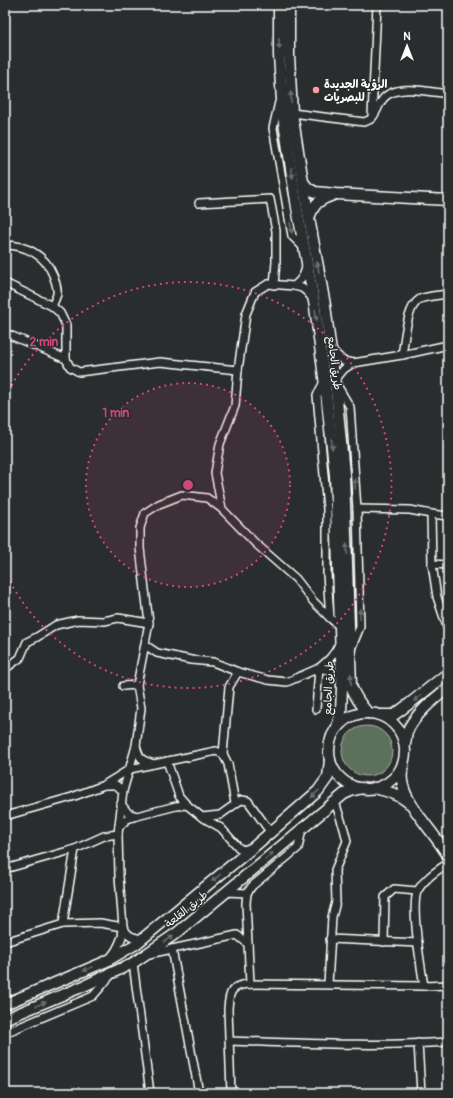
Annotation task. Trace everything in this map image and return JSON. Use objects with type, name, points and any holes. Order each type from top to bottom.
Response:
[{"type":"main road","name":"طريق الجامع","points":[[279,5],[279,55],[283,116],[304,248],[331,381],[344,474],[351,686],[354,696],[360,705],[368,712]]},
{"type":"main road","name":"طريق الجامع","points":[[288,5],[292,113],[325,306],[330,348],[341,676],[341,712],[337,727]]},
{"type":"main road","points":[[303,182],[308,188],[315,192],[448,200]]},
{"type":"main road","points":[[309,218],[317,202],[336,194]]},
{"type":"main road","points":[[380,715],[394,715],[448,673]]},
{"type":"main road","points":[[448,688],[418,716],[407,732],[402,781],[405,791],[414,808],[448,856]]},
{"type":"main road","points":[[405,746],[400,730],[388,718],[368,712],[356,714],[346,719],[337,727],[331,737],[329,748],[330,760],[334,770],[341,779],[351,785],[392,792],[403,798],[414,808]]},
{"type":"main road","name":"طريق القلعة","points":[[5,1004],[106,961],[125,951],[142,939],[256,846],[318,791],[328,776],[330,760]]},
{"type":"main road","points":[[373,788],[383,785],[391,780],[398,773],[403,764]]},
{"type":"main road","name":"طريق القلعة","points":[[5,1019],[86,985],[133,963],[178,932],[344,794],[362,788]]},
{"type":"street","points":[[372,118],[377,5]]},
{"type":"street","points":[[292,113],[364,122],[372,118],[383,99],[388,94],[395,91],[403,89],[448,94]]},
{"type":"street","points":[[199,203],[270,199],[276,231],[274,284]]},
{"type":"street","points":[[5,245],[13,245],[35,252],[43,258],[51,269],[56,282],[57,293],[52,306]]},
{"type":"street","points":[[294,286],[301,280],[305,273],[307,262]]},
{"type":"street","points":[[222,509],[215,473],[220,444],[235,406],[238,370],[246,314],[255,292],[268,284],[294,286],[302,288],[308,292],[314,300]]},
{"type":"street","points":[[6,285],[52,306],[60,313],[66,326],[66,358],[70,367],[79,372],[160,362],[238,370]]},
{"type":"street","points":[[402,355],[410,313],[414,304],[421,298],[448,294]]},
{"type":"street","points":[[5,333],[66,358]]},
{"type":"street","points":[[330,348],[343,361],[353,363],[402,355],[448,345]]},
{"type":"street","points":[[330,618],[327,574],[327,509],[317,395],[344,369],[353,363]]},
{"type":"street","points":[[331,381],[350,407],[357,509],[360,627],[350,651]]},
{"type":"street","points":[[106,961],[116,950],[122,937],[123,928],[119,876],[119,831],[123,791],[136,746],[141,708],[137,685],[149,623],[140,548],[140,528],[145,513],[159,504],[182,495],[207,498],[222,509],[255,543],[296,579],[313,601],[340,627]]},
{"type":"street","points":[[357,509],[410,510],[448,516]]},
{"type":"street","points":[[431,514],[432,564],[437,597],[448,630]]},
{"type":"street","points":[[432,564],[448,565]]},
{"type":"street","points":[[5,669],[20,658],[27,642],[56,625],[78,620],[104,621],[118,618],[149,623]]},
{"type":"street","points":[[145,645],[157,653],[191,660],[213,662],[238,672],[268,680],[287,682],[320,668],[336,653],[340,642]]},
{"type":"street","points":[[142,662],[157,653]]},
{"type":"street","points":[[320,668],[332,671],[341,676]]},
{"type":"street","points":[[316,709],[320,668]]},
{"type":"street","points":[[235,803],[228,764],[223,754],[229,687],[238,672]]},
{"type":"street","points":[[123,686],[137,685]]},
{"type":"street","points":[[136,746],[139,757],[156,764]]},
{"type":"street","points":[[5,816],[104,785],[130,770],[216,751],[223,754]]},
{"type":"street","points":[[167,762],[179,796],[187,805],[202,817],[221,828],[239,848],[244,850],[256,846]]},
{"type":"street","points":[[104,785],[116,785],[123,791]]},
{"type":"street","points":[[176,806],[179,796]]},
{"type":"street","points":[[202,817],[220,815],[241,800],[248,801],[271,833]]},
{"type":"street","points":[[328,984],[332,917],[336,902],[335,870],[347,841],[335,802]]},
{"type":"street","points":[[122,804],[128,813],[137,816]]},
{"type":"street","points":[[5,869],[75,849],[119,831],[127,819],[176,806],[187,805]]},
{"type":"street","points":[[220,815],[221,828]]},
{"type":"street","points":[[250,984],[246,903],[247,893],[252,886],[298,848],[302,829]]},
{"type":"street","points":[[63,924],[75,849]]},
{"type":"street","points":[[424,986],[414,909],[417,891],[426,879],[448,863]]},
{"type":"street","points":[[384,942],[385,897],[394,889],[417,891]]},
{"type":"street","points":[[226,892],[247,893]]},
{"type":"street","points":[[239,893],[246,903]]},
{"type":"street","points":[[5,942],[63,924],[100,923],[123,928],[130,936],[142,939]]},
{"type":"street","points":[[145,955],[237,935],[243,931],[247,925]]},
{"type":"street","points":[[237,935],[248,944]]},
{"type":"street","points":[[330,939],[418,943]]},
{"type":"street","points":[[172,949],[199,1093]]},
{"type":"street","points":[[133,963],[150,1093]]},
{"type":"street","points":[[5,1034],[93,996],[114,972]]},
{"type":"street","points":[[231,1093],[228,1009],[229,998],[232,990],[240,984],[448,985]]},
{"type":"street","points":[[230,1041],[323,1043],[448,1042]]},
{"type":"street","points":[[418,1043],[421,1093]]},
{"type":"green space","points":[[367,726],[376,728],[385,733],[390,742],[392,751],[390,760],[385,769],[376,774],[367,776],[358,774],[349,769],[344,760],[342,751],[344,742],[349,733],[358,728]]},
{"type":"place","name":"الرؤية الجديدة للبصريات","points":[[316,90]]}]
